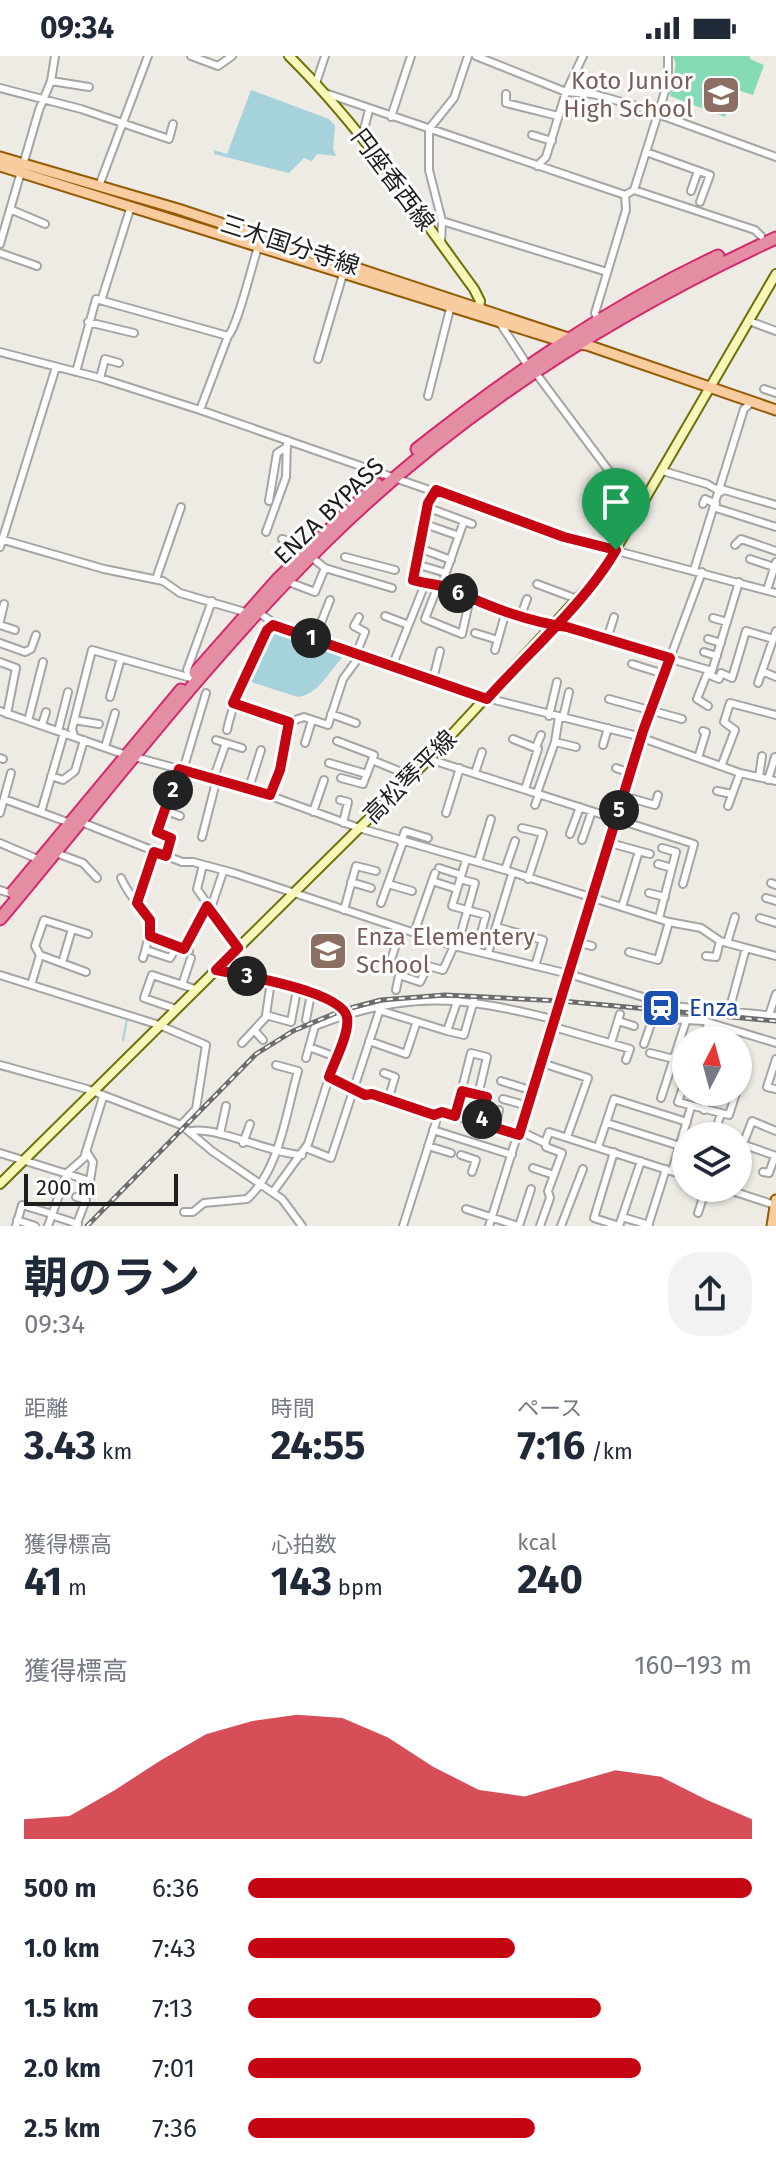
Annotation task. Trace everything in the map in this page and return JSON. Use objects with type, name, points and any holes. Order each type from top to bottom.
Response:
[{"type":"highway","name":"ENZA BYPASS","points":[[0,908],[6,892],[76,823],[252,612],[391,476],[598,320],[650,290],[776,229]]},
{"type":"highway","name":"ENZA BYPASS","points":[[571,341],[714,266],[776,238]]},
{"type":"highway","name":"ENZA BYPASS","points":[[252,612],[286,581],[309,553]]},
{"type":"highway","name":"ENZA BYPASS","points":[[0,919],[56,853],[76,823]]},
{"type":"main road","name":"円座香西線","points":[[289,56],[362,138],[474,289],[479,310]]},
{"type":"main road","name":"三木国分寺線","points":[[0,157],[131,205],[451,305],[479,310],[498,320],[571,341]]},
{"type":"main road","name":"三木国分寺線","points":[[0,166],[24,168],[99,186],[776,410]]},
{"type":"main road","name":"高松琴平線","points":[[0,1184],[429,759],[577,599],[616,550],[776,274]]},
{"type":"main road","points":[[772,1226],[776,1203]]},
{"type":"street","points":[[0,244],[51,81],[54,57],[44,56]]},
{"type":"street","points":[[99,186],[148,56]]},
{"type":"street","points":[[191,56],[218,66],[227,58]]},
{"type":"street","points":[[316,83],[325,56]]},
{"type":"street","points":[[391,117],[411,56]]},
{"type":"street","points":[[441,245],[442,221],[431,185],[429,129],[454,98],[468,56]]},
{"type":"street","points":[[476,56],[566,92],[593,94],[659,114],[776,157]]},
{"type":"street","points":[[537,166],[546,157],[566,92],[583,56]]},
{"type":"street","points":[[325,93],[625,195],[634,190],[659,114],[671,67],[668,56]]},
{"type":"street","points":[[51,81],[89,87]]},
{"type":"street","points":[[0,88],[169,139],[173,124]]},
{"type":"street","points":[[506,94],[506,103],[558,116]]},
{"type":"street","points":[[362,138],[369,110]]},
{"type":"street","points":[[532,135],[552,141]]},
{"type":"street","points":[[646,152],[710,175],[700,202]]},
{"type":"street","points":[[691,191],[698,171]]},
{"type":"street","points":[[634,190],[755,230],[761,236]]},
{"type":"street","points":[[598,320],[595,313],[626,210],[625,195]]},
{"type":"street","points":[[102,298],[131,205]]},
{"type":"street","points":[[12,210],[45,224]]},
{"type":"street","points":[[442,221],[607,272]]},
{"type":"street","points":[[200,410],[228,336],[238,323],[241,294],[259,244]]},
{"type":"street","points":[[0,253],[37,266]]},
{"type":"street","points":[[318,359],[344,271]]},
{"type":"street","points":[[76,372],[96,299],[102,298],[228,336]]},
{"type":"street","points":[[428,396],[451,305]]},
{"type":"street","points":[[498,320],[639,511]]},
{"type":"street","points":[[749,321],[776,331]]},
{"type":"street","points":[[88,322],[134,333]]},
{"type":"street","points":[[0,352],[100,378],[200,410],[287,444],[436,490],[564,537],[776,593]]},
{"type":"street","points":[[100,378],[105,359],[119,363]]},
{"type":"street","points":[[56,367],[1,542],[156,579],[180,593],[252,612],[273,625],[359,652],[487,699],[608,728],[699,755],[740,773],[772,780],[774,757]]},
{"type":"street","points":[[764,389],[776,393]]},
{"type":"street","points":[[489,1226],[580,943],[650,709],[698,571],[744,409],[751,403]]},
{"type":"street","points":[[269,501],[277,453],[287,444]]},
{"type":"street","points":[[266,532],[286,477],[287,444]]},
{"type":"street","points":[[663,471],[776,505]]},
{"type":"street","points":[[436,490],[413,580],[452,589],[506,611],[712,671],[739,582]]},
{"type":"street","points":[[703,504],[705,499],[716,506],[776,527]]},
{"type":"street","points":[[156,579],[181,507]]},
{"type":"street","points":[[429,508],[472,524]]},
{"type":"street","points":[[464,521],[444,578],[468,587]]},
{"type":"street","points":[[425,524],[459,536]]},
{"type":"street","points":[[282,539],[301,544],[325,568],[392,588]]},
{"type":"street","points":[[735,545],[741,539],[776,551]]},
{"type":"street","points":[[419,548],[451,560]]},
{"type":"street","points":[[345,557],[395,570]]},
{"type":"street","points":[[750,559],[775,565],[767,590]]},
{"type":"street","points":[[363,578],[367,563]]},
{"type":"street","points":[[416,564],[446,573]]},
{"type":"street","points":[[286,581],[315,592],[325,568]]},
{"type":"street","points":[[393,664],[406,624],[425,584]]},
{"type":"street","points":[[537,584],[577,599]]},
{"type":"street","points":[[437,588],[425,619],[462,634],[470,598]]},
{"type":"street","points":[[521,615],[527,599]]},
{"type":"street","points":[[315,638],[330,600]]},
{"type":"street","points":[[193,681],[187,670],[212,601]]},
{"type":"street","points":[[4,604],[0,623],[15,630]]},
{"type":"street","points":[[495,650],[506,611]]},
{"type":"street","points":[[385,616],[406,624]]},
{"type":"street","points":[[233,703],[289,722],[304,717],[328,725],[343,679],[348,676],[365,632],[354,626],[359,617]]},
{"type":"street","points":[[607,639],[614,617]]},
{"type":"street","points":[[713,618],[727,622]]},
{"type":"street","points":[[227,730],[233,703],[246,682],[258,645],[273,625]]},
{"type":"street","points":[[708,706],[697,699],[707,674],[719,679],[721,673],[732,678],[746,631],[775,635],[773,649],[758,683]]},
{"type":"street","points":[[475,633],[498,640]]},
{"type":"street","points":[[1,645],[25,652],[31,649],[36,635]]},
{"type":"street","points":[[708,639],[721,643]]},
{"type":"street","points":[[74,736],[74,720],[92,650],[193,681]]},
{"type":"street","points":[[433,679],[440,651]]},
{"type":"street","points":[[704,652],[717,656]]},
{"type":"street","points":[[110,697],[121,658]]},
{"type":"street","points":[[0,662],[16,668],[3,712],[131,756],[249,788],[402,842],[478,862],[669,922],[701,928],[724,942],[776,956]]},
{"type":"street","points":[[28,721],[44,676],[43,662]]},
{"type":"street","points":[[632,664],[664,674]]},
{"type":"street","points":[[762,671],[776,677]]},
{"type":"street","points":[[348,676],[358,679]]},
{"type":"street","points":[[549,716],[557,682]]},
{"type":"street","points":[[41,812],[68,692]]},
{"type":"street","points":[[535,805],[569,692]]},
{"type":"street","points":[[166,856],[171,838],[157,832],[206,693]]},
{"type":"street","points":[[609,699],[682,719]]},
{"type":"street","points":[[722,764],[735,730],[724,722],[730,703],[776,715]]},
{"type":"street","points":[[323,707],[356,723]]},
{"type":"street","points":[[42,725],[46,712]]},
{"type":"street","points":[[105,747],[115,713]]},
{"type":"street","points":[[74,720],[99,724]]},
{"type":"street","points":[[198,720],[207,723]]},
{"type":"street","points":[[305,743],[312,720]]},
{"type":"street","points":[[270,795],[280,770],[289,722]]},
{"type":"street","points":[[603,745],[608,728]]},
{"type":"street","points":[[699,755],[706,732],[703,731]]},
{"type":"street","points":[[525,789],[541,735]]},
{"type":"street","points":[[518,739],[536,747]]},
{"type":"street","points":[[51,776],[63,780],[75,771],[84,740]]},
{"type":"street","points":[[216,740],[242,748]]},
{"type":"street","points":[[337,741],[374,755],[363,784],[341,778]]},
{"type":"street","points":[[555,742],[576,747]]},
{"type":"street","points":[[202,837],[226,743]]},
{"type":"street","points":[[249,788],[261,750]]},
{"type":"street","points":[[475,773],[482,752]]},
{"type":"street","points":[[759,777],[762,756]]},
{"type":"street","points":[[429,759],[694,844],[683,884]]},
{"type":"street","points":[[372,760],[411,776]]},
{"type":"street","points":[[329,763],[367,774]]},
{"type":"street","points":[[446,813],[460,768]]},
{"type":"street","points":[[616,768],[630,773]]},
{"type":"street","points":[[0,813],[11,773]]},
{"type":"street","points":[[728,806],[740,773]]},
{"type":"street","points":[[313,812],[324,780]]},
{"type":"street","points":[[717,791],[732,794]]},
{"type":"street","points":[[623,796],[655,805],[658,795]]},
{"type":"street","points":[[340,800],[348,802],[343,823]]},
{"type":"street","points":[[2,803],[76,823],[166,856],[295,892],[455,946],[569,974],[672,1006],[773,1015],[776,994]]},
{"type":"street","points":[[570,834],[580,807]]},
{"type":"street","points":[[164,810],[180,816]]},
{"type":"street","points":[[582,840],[592,811]]},
{"type":"street","points":[[478,862],[491,819]]},
{"type":"street","points":[[522,828],[543,833],[528,879]]},
{"type":"street","points":[[381,903],[405,831],[428,838]]},
{"type":"street","points":[[488,953],[515,841]]},
{"type":"street","points":[[0,843],[40,860]]},
{"type":"street","points":[[610,843],[650,854]]},
{"type":"street","points":[[659,918],[676,852],[662,848]]},
{"type":"street","points":[[622,907],[639,851]]},
{"type":"street","points":[[137,903],[154,852]]},
{"type":"street","points":[[56,853],[83,863],[97,878]]},
{"type":"street","points":[[466,860],[452,906],[486,915],[476,951]]},
{"type":"street","points":[[658,864],[672,868]]},
{"type":"street","points":[[203,865],[197,889],[238,948]]},
{"type":"street","points":[[344,910],[356,866],[376,871]]},
{"type":"street","points":[[182,985],[188,953],[223,872]]},
{"type":"street","points":[[396,990],[399,975],[420,982],[428,966],[443,970],[455,946],[475,883],[461,877],[435,874]]},
{"type":"street","points":[[435,874],[457,889]]},
{"type":"street","points":[[414,933],[435,874]]},
{"type":"street","points":[[121,878],[150,920],[150,936],[143,958]]},
{"type":"street","points":[[351,882],[371,888]]},
{"type":"street","points":[[388,884],[412,891]]},
{"type":"street","points":[[649,893],[665,897]]},
{"type":"street","points":[[766,898],[776,901]]},
{"type":"street","points":[[706,956],[716,957],[735,917]]},
{"type":"street","points":[[760,918],[776,923]]},
{"type":"street","points":[[86,972],[40,955],[35,946],[44,920],[88,934]]},
{"type":"street","points":[[629,952],[658,960],[669,922]]},
{"type":"street","points":[[496,927],[543,940],[535,966]]},
{"type":"street","points":[[62,963],[72,929]]},
{"type":"street","points":[[388,969],[401,929]]},
{"type":"street","points":[[150,936],[188,953]]},
{"type":"street","points":[[580,943],[592,946]]},
{"type":"street","points":[[146,950],[170,958],[177,946]]},
{"type":"street","points":[[729,1011],[746,948]]},
{"type":"street","points":[[31,985],[40,955]]},
{"type":"street","points":[[216,970],[271,981],[338,1002],[346,1016],[336,1057],[304,1151],[273,1192]]},
{"type":"street","points":[[0,975],[159,1025],[207,1047],[196,1109],[181,1125]]},
{"type":"street","points":[[176,1009],[144,998],[152,975],[195,989]]},
{"type":"street","points":[[242,1043],[267,1016],[271,981]]},
{"type":"street","points":[[267,1016],[291,1022],[297,990]]},
{"type":"street","points":[[306,1020],[311,994]]},
{"type":"street","points":[[447,1031],[458,999]]},
{"type":"street","points":[[306,1058],[315,1026],[379,1009],[458,999],[474,1000],[555,1023],[630,1049],[626,1060]]},
{"type":"street","points":[[379,1009],[416,1024],[464,1035],[474,1000]]},
{"type":"street","points":[[192,1131],[220,1134],[274,1152],[304,1151],[331,1158],[379,1009]]},
{"type":"street","points":[[611,1043],[619,1018],[634,1026]]},
{"type":"street","points":[[644,1044],[653,1018],[686,1021],[691,1018],[776,1043]]},
{"type":"street","points":[[684,1026],[686,1021]]},
{"type":"street","points":[[369,1041],[406,1054],[416,1024]]},
{"type":"street","points":[[255,1031],[263,1040]]},
{"type":"street","points":[[309,1047],[336,1057]]},
{"type":"street","points":[[455,1116],[471,1053],[487,1057],[478,1095]]},
{"type":"street","points":[[650,1053],[672,1058]]},
{"type":"street","points":[[776,1059],[767,1087],[776,1089]]},
{"type":"street","points":[[542,1063],[588,1078],[567,1137]]},
{"type":"street","points":[[0,1065],[93,1092],[181,1125],[192,1131],[212,1151],[273,1192],[302,1226]]},
{"type":"street","points":[[184,1212],[193,1212],[204,1203],[247,1199],[261,1184],[298,1071],[276,1065]]},
{"type":"street","points":[[661,1098],[672,1065]]},
{"type":"street","points":[[384,1073],[395,1077],[388,1100]]},
{"type":"street","points":[[329,1077],[353,1089],[434,1115],[442,1112],[519,1133],[562,1153],[540,1226]]},
{"type":"street","points":[[501,1081],[533,1091]]},
{"type":"street","points":[[462,1091],[487,1097],[481,1123]]},
{"type":"street","points":[[48,1226],[67,1173],[79,1164],[86,1151],[103,1097]]},
{"type":"street","points":[[503,1099],[528,1106]]},
{"type":"street","points":[[598,1147],[614,1099],[687,1122],[691,1107],[729,1115],[732,1106]]},
{"type":"street","points":[[220,1134],[226,1106]]},
{"type":"street","points":[[704,1110],[705,1106]]},
{"type":"street","points":[[495,1128],[499,1110]]},
{"type":"street","points":[[718,1122],[721,1113]]},
{"type":"street","points":[[403,1226],[433,1130],[434,1115]]},
{"type":"street","points":[[752,1122],[776,1131]]},
{"type":"street","points":[[607,1123],[672,1143]]},
{"type":"street","points":[[243,1143],[250,1124]]},
{"type":"street","points":[[433,1130],[512,1155]]},
{"type":"street","points":[[545,1143],[549,1132],[672,1171]]},
{"type":"street","points":[[471,1142],[464,1156],[476,1160],[472,1172]]},
{"type":"street","points":[[428,1146],[451,1153]]},
{"type":"street","points":[[752,1148],[775,1156],[769,1173],[763,1172]]},
{"type":"street","points":[[0,1153],[90,1181],[93,1162],[86,1151]]},
{"type":"street","points":[[614,1152],[594,1218],[619,1226],[641,1161]]},
{"type":"street","points":[[622,1217],[649,1226],[672,1163]]},
{"type":"street","points":[[533,1168],[554,1175]]},
{"type":"street","points":[[561,1226],[583,1169]]},
{"type":"street","points":[[466,1209],[518,1226],[531,1189]]},
{"type":"street","points":[[752,1196],[776,1203]]},
{"type":"street","points":[[35,1226],[16,1223],[22,1205],[77,1225],[86,1200],[76,1197]]},
{"type":"street","points":[[698,1213],[702,1202]]},
{"type":"green space","points":[[673,56],[750,56],[750,59],[764,65],[753,95],[735,89],[725,117],[670,96],[676,64]]},
{"type":"water","points":[[251,90],[329,119],[335,126],[333,149],[336,156],[317,154],[312,161],[304,158],[289,173],[214,154],[214,150],[227,154]]},
{"type":"water","points":[[274,629],[323,645],[344,656],[306,695],[298,697],[248,681],[268,632]]},
{"type":"waterway","points":[[123,1040],[127,1019]]},
{"type":"railway","points":[[87,1226],[256,1054],[293,1031],[343,1010],[381,1000],[445,995],[562,1001],[776,1021]]},
{"type":"place","name":"Koto Junior High School","points":[[721,95]]},
{"type":"place","name":"Enza Elementery School","points":[[328,951]]},
{"type":"place","name":"Enza","points":[[661,1008]]},
{"type":"route","points":[[616,550],[564,537],[436,490],[428,503],[413,580],[452,589],[465,598],[506,611],[554,625],[579,630],[670,658],[643,731],[519,1135],[481,1123],[487,1097],[462,1091],[455,1116],[442,1112],[434,1115],[372,1094],[365,1095],[329,1077],[347,1021],[338,1002],[271,981],[216,970],[238,948],[207,906],[184,949],[150,936],[150,920],[137,903],[154,852],[166,856],[171,838],[157,832],[179,769],[270,795],[280,770],[289,722],[233,703],[246,682],[258,645],[273,625],[289,633],[362,653],[487,699],[554,625],[603,571],[616,550]]}]
